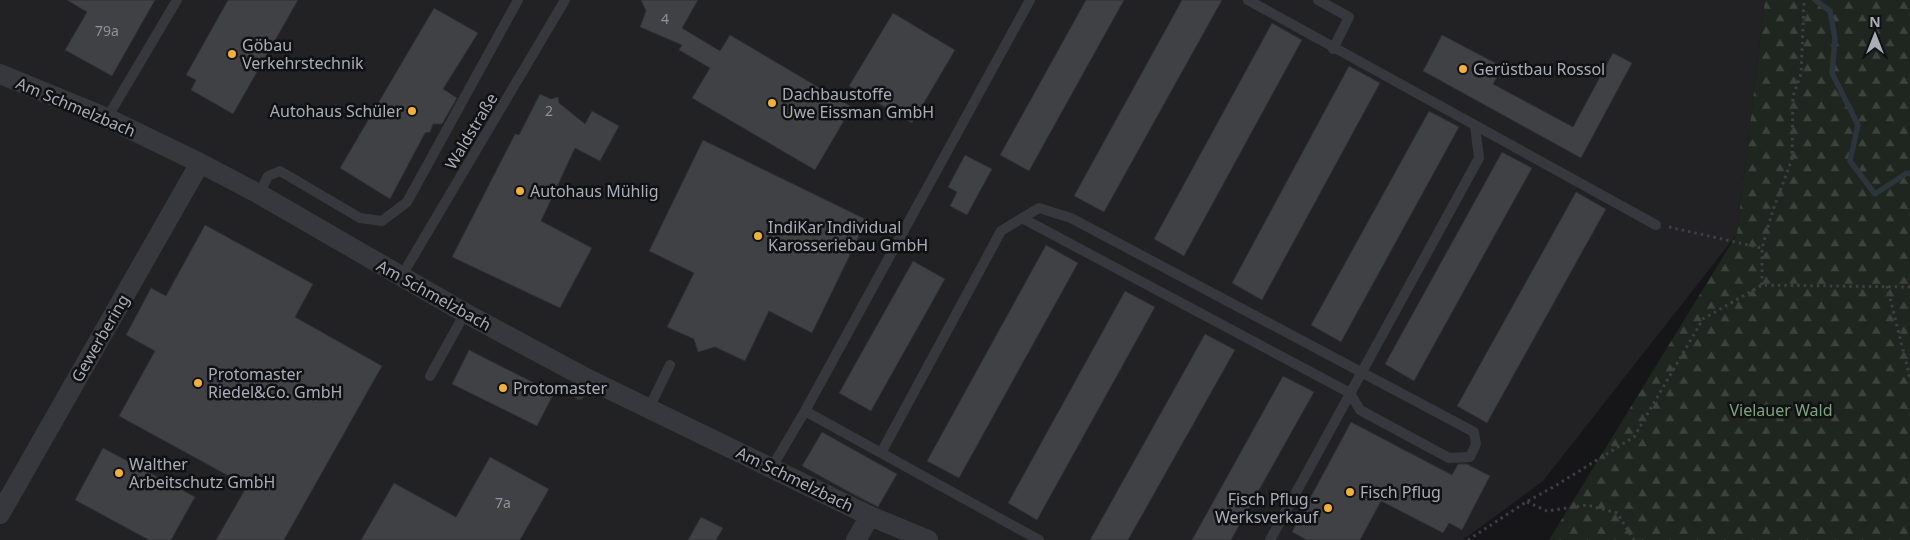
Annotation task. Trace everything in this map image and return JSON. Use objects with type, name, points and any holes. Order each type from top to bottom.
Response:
[{"type":"street","name":"Am Schmelzbach","points":[[1,78],[107,118],[259,194],[464,313],[584,387],[649,408],[870,516],[928,540]]},
{"type":"street","name":"Gewerbering","points":[[0,514],[200,163]]},
{"type":"street","points":[[856,540],[870,516]]},
{"type":"lane","points":[[107,118],[177,0]]},
{"type":"lane","points":[[259,194],[268,176],[280,171],[360,218],[382,221],[406,202],[518,0]]},
{"type":"lane","name":"Waldstraße","points":[[401,278],[565,0]]},
{"type":"lane","points":[[772,467],[805,411],[1030,0]]},
{"type":"lane","points":[[1248,0],[1333,49],[1656,224]]},
{"type":"lane","points":[[1318,0],[1350,17],[1333,49]]},
{"type":"lane","points":[[1270,540],[1479,158],[1475,126]]},
{"type":"lane","points":[[881,453],[1001,231],[1022,218],[1039,208],[1071,218],[1474,432],[1476,444],[1470,457],[1449,458],[1360,410],[1350,393],[1022,218]]},
{"type":"lane","points":[[430,376],[464,313]]},
{"type":"lane","points":[[649,408],[670,365]]},
{"type":"lane","points":[[805,411],[1039,540]]},
{"type":"path","points":[[1762,285],[1762,248],[1773,210],[1792,159],[1793,96],[1801,74],[1802,0]]},
{"type":"path","points":[[1656,224],[1762,248]]},
{"type":"path","points":[[1468,540],[1526,502],[1634,437],[1702,319],[1762,285],[1910,287]]},
{"type":"path","points":[[1887,286],[1910,378]]},
{"type":"path","points":[[1526,502],[1547,511],[1587,505],[1617,513],[1634,540]]},
{"type":"shaded area","points":[[0,0],[1765,0],[1737,234],[1543,481],[1463,540],[0,540]]},
{"type":"green space","name":"Vielauer Wald","points":[[1765,0],[1910,0],[1910,540],[1549,540],[1737,234]]},
{"type":"building","points":[[67,0],[155,0],[112,76],[65,50],[87,12]]},
{"type":"building","name":"Göbau Verkehrstechnik","points":[[228,0],[298,0],[233,114],[191,90],[196,80],[186,75]]},
{"type":"building","name":"Dachbaustoffe Uwe Eissman GmbH","points":[[641,0],[698,0],[682,28],[720,51],[730,35],[852,107],[815,170],[692,98],[710,68],[679,50],[682,45],[640,27],[646,11]]},
{"type":"building","points":[[1086,0],[1124,0],[1029,171],[1000,155]]},
{"type":"building","points":[[1182,0],[1222,0],[1104,212],[1074,196]]},
{"type":"building","name":"Autohaus Schüler","points":[[434,8],[478,33],[443,89],[457,98],[442,124],[433,124],[430,132],[425,133],[390,199],[340,168]]},
{"type":"building","points":[[893,13],[955,50],[912,123],[849,86]]},
{"type":"building","points":[[1272,23],[1302,40],[1184,256],[1154,239]]},
{"type":"building","points":[[1442,35],[1503,67],[1493,84],[1573,127],[1613,53],[1632,63],[1581,158],[1423,71]]},
{"type":"building","points":[[1349,66],[1380,83],[1262,300],[1232,283]]},
{"type":"building","name":"Autohaus Mühlig","points":[[540,94],[551,99],[558,97],[559,103],[585,124],[592,111],[619,126],[600,161],[575,148],[541,221],[592,248],[560,308],[452,257],[515,134],[519,135]]},
{"type":"building","points":[[1429,111],[1459,127],[1341,342],[1311,325]]},
{"type":"building","name":"IndiKar Individual Karosseriebau GmbH","points":[[703,140],[867,220],[812,333],[769,311],[745,361],[715,347],[698,352],[694,339],[667,327],[694,273],[649,251]]},
{"type":"building","points":[[1502,152],[1532,168],[1414,381],[1385,364]]},
{"type":"building","points":[[965,155],[992,169],[967,215],[950,206],[957,192],[948,187]]},
{"type":"building","points":[[1576,192],[1606,209],[1487,423],[1457,406]]},
{"type":"building","points":[[205,225],[313,284],[295,317],[382,366],[284,540],[216,540],[247,486],[119,416],[155,351],[126,335],[151,288],[166,296]]},
{"type":"building","points":[[1046,245],[1078,263],[959,478],[927,461]]},
{"type":"building","points":[[913,261],[945,279],[871,411],[839,393]]},
{"type":"building","points":[[1125,291],[1155,307],[1037,520],[1008,503]]},
{"type":"building","points":[[1205,334],[1235,350],[1128,540],[1090,540]]},
{"type":"building","name":"Protomaster","points":[[469,350],[554,393],[537,426],[452,384]]},
{"type":"building","points":[[1283,376],[1314,392],[1231,540],[1192,540]]},
{"type":"building","points":[[1351,422],[1452,475],[1458,464],[1467,464],[1490,476],[1462,530],[1449,523],[1443,533],[1381,501],[1360,540],[1307,540],[1292,532]]},
{"type":"building","points":[[822,432],[897,474],[878,507],[802,466]]},
{"type":"building","name":"Walther Arbeitschutz GmbH","points":[[103,448],[195,497],[171,540],[149,540],[75,500]]},
{"type":"building","points":[[490,457],[549,489],[520,540],[361,540],[394,483],[456,517]]},
{"type":"building","points":[[701,517],[723,528],[716,540],[688,540]]},
{"type":"waterway","points":[[1815,0],[1830,11],[1835,39],[1832,73],[1858,125],[1850,161],[1875,194],[1907,173],[1910,174]]},
{"type":"place","name":"Göbau Verkehrstechnik","points":[[232,54]]},
{"type":"place","name":"Gerüstbau Rossol","points":[[1463,69]]},
{"type":"place","name":"Dachbaustoffe Uwe Eissman GmbH","points":[[772,103]]},
{"type":"place","name":"Autohaus Schüler","points":[[412,111]]},
{"type":"place","name":"Autohaus Mühlig","points":[[520,191]]},
{"type":"place","name":"IndiKar Individual Karosseriebau GmbH","points":[[758,236]]},
{"type":"place","name":"Protomaster Riedel&Co. GmbH","points":[[198,383]]},
{"type":"place","name":"Protomaster","points":[[503,388]]},
{"type":"place","name":"Walther Arbeitschutz GmbH","points":[[119,473]]},
{"type":"place","name":"Fisch Pflug","points":[[1350,492]]},
{"type":"place","name":"Fisch Pflug - Werksverkauf","points":[[1328,508]]}]
